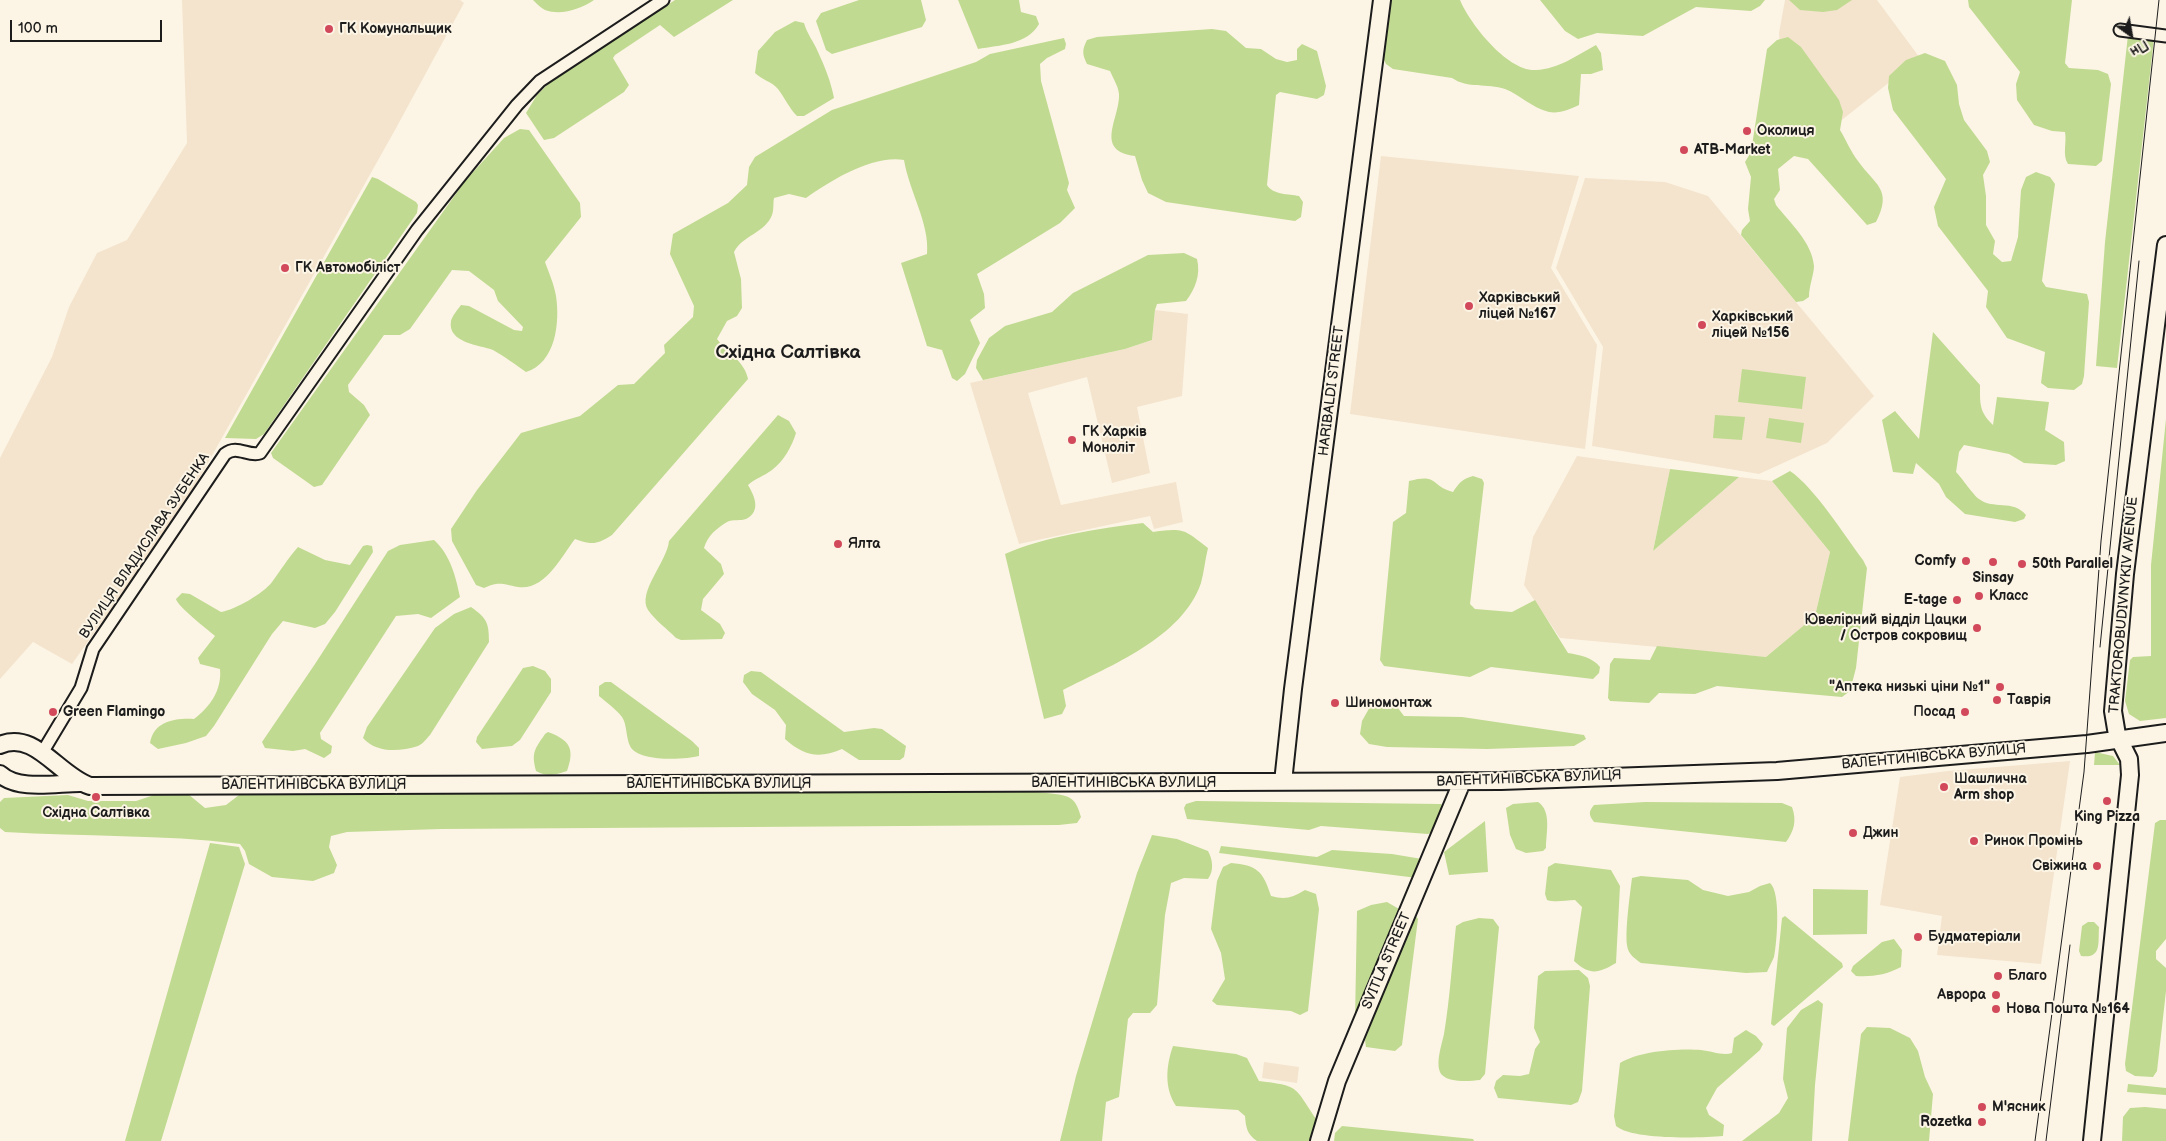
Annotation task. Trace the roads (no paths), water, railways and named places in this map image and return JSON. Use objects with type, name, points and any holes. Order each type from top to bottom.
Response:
[{"type":"street","name":"ВУЛИЦЯ ВЛАДИСЛАВА ЗУБЕНКА","points":[[42,753],[81,688],[93,649],[225,454],[230,450],[254,454],[260,453],[418,230],[517,105],[540,81],[663,0]]},
{"type":"street","name":"HARIBALDI STREET","points":[[1283,782],[1293,689],[1382,0]]},
{"type":"street","points":[[2120,30],[2166,36]]},
{"type":"street","name":"TRAKTOROBUDIVNYKIV AVENUE","points":[[2092,1141],[2130,776],[2129,759],[2114,727],[2113,711],[2125,574],[2166,245]]},
{"type":"street","name":"ВАЛЕНТИНІВСЬКА ВУЛИЦЯ","points":[[0,745],[12,742],[25,742],[42,753],[65,773],[90,786],[1462,782],[1777,771],[1907,761],[2120,740],[2166,733]]},
{"type":"street","name":"ВАЛЕНТИНІВСЬКА ВУЛИЦЯ","points":[[0,774],[8,780],[20,784],[81,783]]},
{"type":"street","name":"SVITLA STREET","points":[[1319,1141],[1337,1081],[1462,782]]},
{"type":"tram line","points":[[2035,1141],[2084,772],[2101,541],[2159,0]]},
{"type":"tram line","points":[[2100,647],[2139,261]]},
{"type":"tram line","points":[[2046,1141],[2070,945]]},
{"type":"place","name":"ГК Комунальщик","points":[[329,29]]},
{"type":"place","name":"Околиця","points":[[1747,131]]},
{"type":"place","name":"ATB-Market","points":[[1684,150]]},
{"type":"place","name":"ГК Автомобіліст","points":[[285,268]]},
{"type":"place","name":"Харківський ліцей №167","points":[[1469,306]]},
{"type":"place","name":"Харківський ліцей №156","points":[[1702,325]]},
{"type":"place","name":"ГК Харків Моноліт","points":[[1072,440]]},
{"type":"place","name":"Ялта","points":[[838,544]]},
{"type":"place","name":"Comfy","points":[[1966,561]]},
{"type":"place","name":"Sinsay","points":[[1993,562]]},
{"type":"place","name":"50th Parallel","points":[[2022,564]]},
{"type":"place","name":"Класс","points":[[1979,596]]},
{"type":"place","name":"E-tage","points":[[1957,600]]},
{"type":"place","name":"Ювелірний відділ Цацки / Остров сокровищ","points":[[1977,628]]},
{"type":"place","name":"\"Аптека низькі ціни №1\"","points":[[2000,687]]},
{"type":"place","name":"Таврія","points":[[1997,700]]},
{"type":"place","name":"Шиномонтаж","points":[[1335,703]]},
{"type":"place","name":"Green Flamingo","points":[[53,712]]},
{"type":"place","name":"Посад","points":[[1965,712]]},
{"type":"place","name":"Шашлична Arm shop","points":[[1944,787]]},
{"type":"place","name":"Східна Cалтівка","points":[[96,797]]},
{"type":"place","name":"King Pizza","points":[[2107,801]]},
{"type":"place","name":"Джин","points":[[1853,833]]},
{"type":"place","name":"Ринок Промінь","points":[[1974,841]]},
{"type":"place","name":"Свіжина","points":[[2097,866]]},
{"type":"place","name":"Будматеріали","points":[[1918,937]]},
{"type":"place","name":"Благо","points":[[1998,976]]},
{"type":"place","name":"Аврора","points":[[1996,995]]},
{"type":"place","name":"Нова Пошта №164","points":[[1996,1009]]},
{"type":"place","name":"М'ясник","points":[[1982,1107]]},
{"type":"place","name":"Rozetka","points":[[1982,1122]]},
{"type":"district","name":"Східна Салтівка","points":[[788,353]]}]
